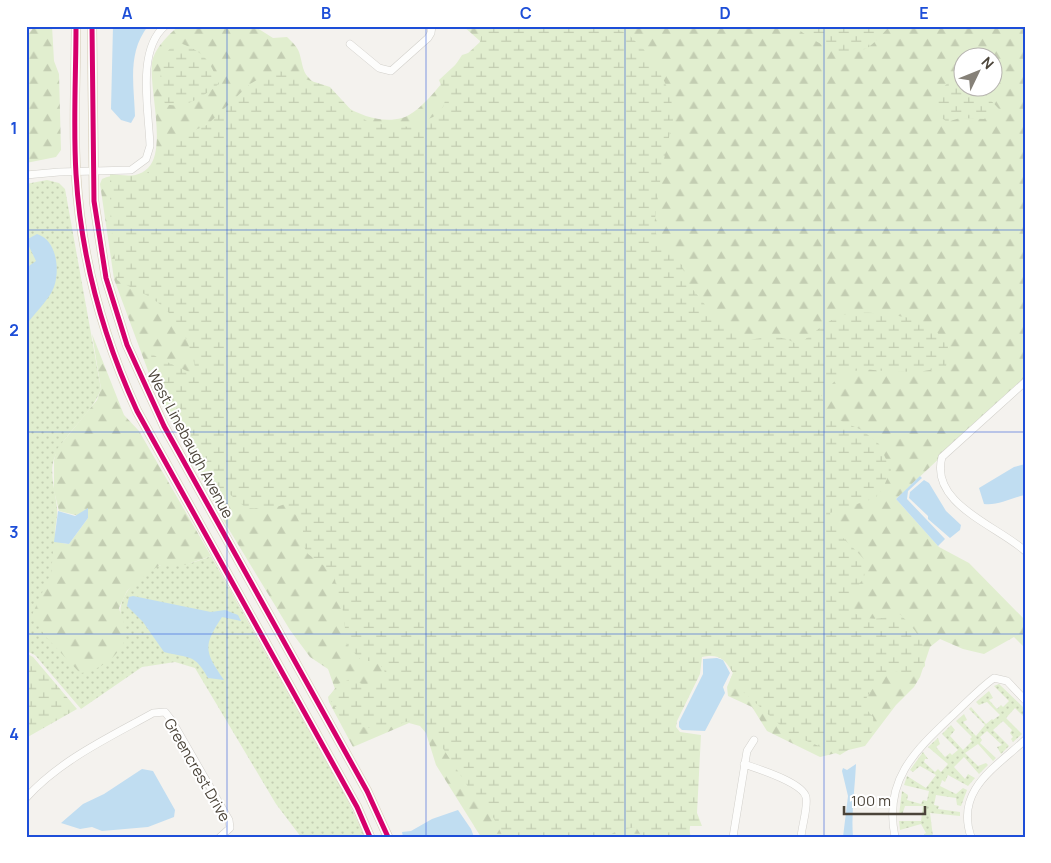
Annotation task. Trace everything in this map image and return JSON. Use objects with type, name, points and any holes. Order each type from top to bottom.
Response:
[{"type":"main road","name":"West Linebaugh Avenue","points":[[76,26],[76,172],[82,233],[93,291],[111,351],[124,383],[149,433],[357,807],[370,837]]},
{"type":"main road","name":"West Linebaugh Avenue","points":[[92,26],[92,171],[98,231],[106,278],[116,313],[138,374],[164,426],[372,800],[388,837]]},
{"type":"main road","points":[[357,807],[372,800]]},
{"type":"street","points":[[26,175],[131,170],[140,166],[146,159],[150,146],[148,53],[156,36],[165,26]]},
{"type":"street","points":[[350,44],[379,68],[391,71],[428,38],[431,34],[432,26]]},
{"type":"street","points":[[1025,382],[942,457],[939,470],[944,485],[959,504],[976,518],[1014,541],[1025,551]]},
{"type":"street","points":[[896,837],[892,816],[894,797],[903,771],[914,752],[994,678],[1007,681],[1025,700]]},
{"type":"street","name":"Greencrest Drive","points":[[26,798],[40,783],[76,758],[153,713],[164,712],[172,721],[228,820],[230,828],[220,837]]},
{"type":"street","points":[[734,837],[744,764],[747,751],[754,740]]},
{"type":"street","points":[[971,837],[966,815],[972,793],[980,781],[1025,740]]},
{"type":"street","points":[[744,764],[772,774],[804,792],[806,800],[801,837]]},
{"type":"green space","points":[[52,26],[54,61],[59,74],[61,150],[56,157],[26,163],[26,37],[34,27]]},
{"type":"green space","points":[[179,26],[254,26],[273,38],[287,37],[298,50],[306,75],[317,86],[351,110],[376,119],[389,120],[410,115],[435,91],[462,55],[478,50],[480,41],[463,26],[1025,26],[1025,378],[896,499],[939,547],[969,563],[1025,620],[1025,648],[1014,637],[984,654],[963,649],[940,639],[930,647],[920,677],[914,687],[896,705],[865,746],[820,757],[767,731],[752,707],[728,696],[727,687],[733,673],[724,657],[712,654],[700,655],[672,726],[692,807],[689,837],[481,837],[436,765],[426,733],[420,726],[409,723],[353,747],[329,702],[328,697],[335,689],[328,669],[310,657],[290,630],[222,518],[154,387],[114,279],[100,184],[102,179],[108,177],[137,175],[148,168],[154,159],[157,133],[152,63],[153,58],[166,38]]},
{"type":"green space","points":[[483,26],[610,26],[628,34],[644,50],[660,72],[671,96],[673,120],[662,168],[654,226],[659,244],[682,265],[687,282],[710,311],[723,325],[746,341],[766,337],[779,337],[798,345],[837,317],[851,313],[874,313],[900,316],[922,322],[935,330],[948,346],[946,367],[924,371],[896,372],[862,369],[841,375],[821,395],[829,416],[862,430],[879,444],[891,470],[883,488],[875,498],[830,513],[835,528],[867,564],[864,577],[846,605],[858,615],[864,617],[878,619],[900,614],[912,626],[922,643],[925,666],[917,674],[889,671],[881,679],[863,705],[873,717],[874,730],[864,740],[840,755],[790,734],[730,680],[733,673],[721,658],[713,656],[702,657],[700,674],[677,721],[676,727],[680,732],[701,735],[697,813],[702,826],[688,826],[691,837],[642,837],[636,827],[619,830],[606,837],[503,837],[489,809],[474,796],[429,727],[414,719],[385,729],[362,727],[348,731],[329,697],[338,684],[351,679],[364,685],[388,677],[378,661],[362,661],[347,645],[342,604],[337,592],[334,573],[308,554],[303,545],[303,529],[296,515],[285,504],[271,509],[246,508],[226,491],[209,487],[195,462],[146,349],[158,358],[196,375],[193,356],[181,329],[169,313],[157,302],[117,280],[110,212],[110,174],[141,177],[154,168],[169,141],[207,125],[250,84],[262,77],[280,71],[330,87],[353,112],[370,123],[410,127],[433,117],[443,107],[446,98],[439,80],[480,42]]},
{"type":"green space","points":[[793,26],[890,26],[867,48],[857,52],[847,52],[828,48]]},
{"type":"green space","points":[[180,43],[195,50],[205,58],[219,84],[194,101],[180,105],[165,104],[161,86],[163,60],[166,53],[172,47]]},
{"type":"green space","points":[[953,79],[954,98],[989,98],[999,109],[984,119],[960,118],[947,122],[938,115],[934,101]]},
{"type":"green space","points":[[47,180],[59,183],[65,189],[101,389],[91,407],[64,440],[54,459],[52,477],[57,511],[55,535],[121,617],[122,601],[126,593],[146,572],[161,565],[179,565],[211,556],[346,797],[365,837],[301,837],[276,804],[195,668],[175,662],[142,667],[81,709],[35,655],[26,651],[26,184]]},
{"type":"green space","points":[[92,334],[124,415],[139,431],[211,556],[185,565],[160,565],[139,579],[127,591],[119,608],[126,632],[120,649],[109,661],[101,666],[94,670],[80,673],[45,636],[32,615],[51,573],[54,542],[69,544],[88,518],[59,511],[54,491],[54,460],[57,449],[97,400],[101,389]]},
{"type":"green space","points":[[26,653],[33,657],[77,709],[26,738]]},
{"type":"green space","points":[[999,684],[1025,709],[1025,718],[1015,708],[1006,718],[1022,734],[1013,742],[1011,739],[1013,737],[1010,733],[1012,730],[1003,721],[993,730],[1009,746],[1001,754],[997,747],[1002,745],[987,731],[980,737],[982,740],[980,743],[996,758],[993,761],[978,744],[965,753],[978,766],[986,763],[988,765],[979,774],[964,757],[954,767],[965,779],[968,774],[975,778],[968,786],[948,775],[945,782],[942,780],[940,786],[956,794],[963,788],[967,790],[961,806],[957,805],[956,798],[936,795],[934,805],[939,806],[938,809],[960,812],[960,816],[930,813],[933,837],[924,837],[926,833],[921,824],[900,830],[899,821],[921,821],[923,806],[905,806],[902,815],[899,815],[902,791],[908,795],[907,800],[921,804],[923,800],[927,801],[929,791],[904,785],[907,776],[926,788],[936,775],[920,766],[913,772],[910,770],[923,752],[928,759],[925,759],[924,762],[935,772],[938,769],[941,772],[948,764],[928,747],[938,738],[940,744],[936,747],[945,757],[950,753],[952,755],[958,750],[942,734],[951,725],[955,730],[950,736],[963,750],[972,741],[970,739],[972,737],[956,721],[964,714],[967,720],[963,722],[976,736],[985,725],[969,709],[971,707],[986,724],[1000,715],[987,702],[979,705],[976,702],[989,691],[993,698],[989,700],[997,709],[1001,705],[1003,707],[1009,701],[994,686]]},
{"type":"water","points":[[113,26],[148,26],[141,36],[134,58],[135,116],[131,123],[121,120],[111,109]]},
{"type":"water","points":[[37,234],[44,237],[53,249],[57,272],[54,287],[49,297],[26,325],[26,268],[36,261],[26,240]]},
{"type":"water","points":[[1025,464],[1025,495],[999,503],[984,504],[979,488],[1014,467]]},
{"type":"water","points":[[920,476],[922,478],[908,491],[907,499],[945,539],[938,546],[896,499]]},
{"type":"water","points":[[924,480],[929,483],[946,511],[961,525],[960,530],[950,538],[928,519],[928,516],[909,498],[910,492]]},
{"type":"water","points":[[88,508],[88,518],[69,544],[54,542],[58,511],[75,516]]},
{"type":"water","points":[[133,596],[211,612],[225,610],[238,615],[241,621],[222,617],[209,642],[210,655],[224,680],[208,678],[199,664],[190,658],[164,652],[143,622],[127,606],[129,597]]},
{"type":"water","points":[[717,658],[723,660],[730,673],[723,687],[725,693],[705,731],[682,730],[679,727],[679,722],[703,674],[703,659]]},
{"type":"water","points":[[856,764],[853,837],[843,837],[848,796],[842,771],[843,768],[847,770]]},
{"type":"water","points":[[142,769],[153,771],[175,810],[174,817],[148,827],[102,831],[92,827],[80,829],[61,823],[83,804],[104,794]]},
{"type":"water","points":[[458,810],[474,837],[403,837],[402,832],[411,831],[432,819]]},
{"type":"cycle path","points":[[76,26],[75,137],[79,205],[88,266],[113,354],[137,411],[357,807],[370,837]]},
{"type":"cycle path","points":[[92,26],[94,201],[106,278],[127,345],[164,426],[367,791],[388,837]]}]
